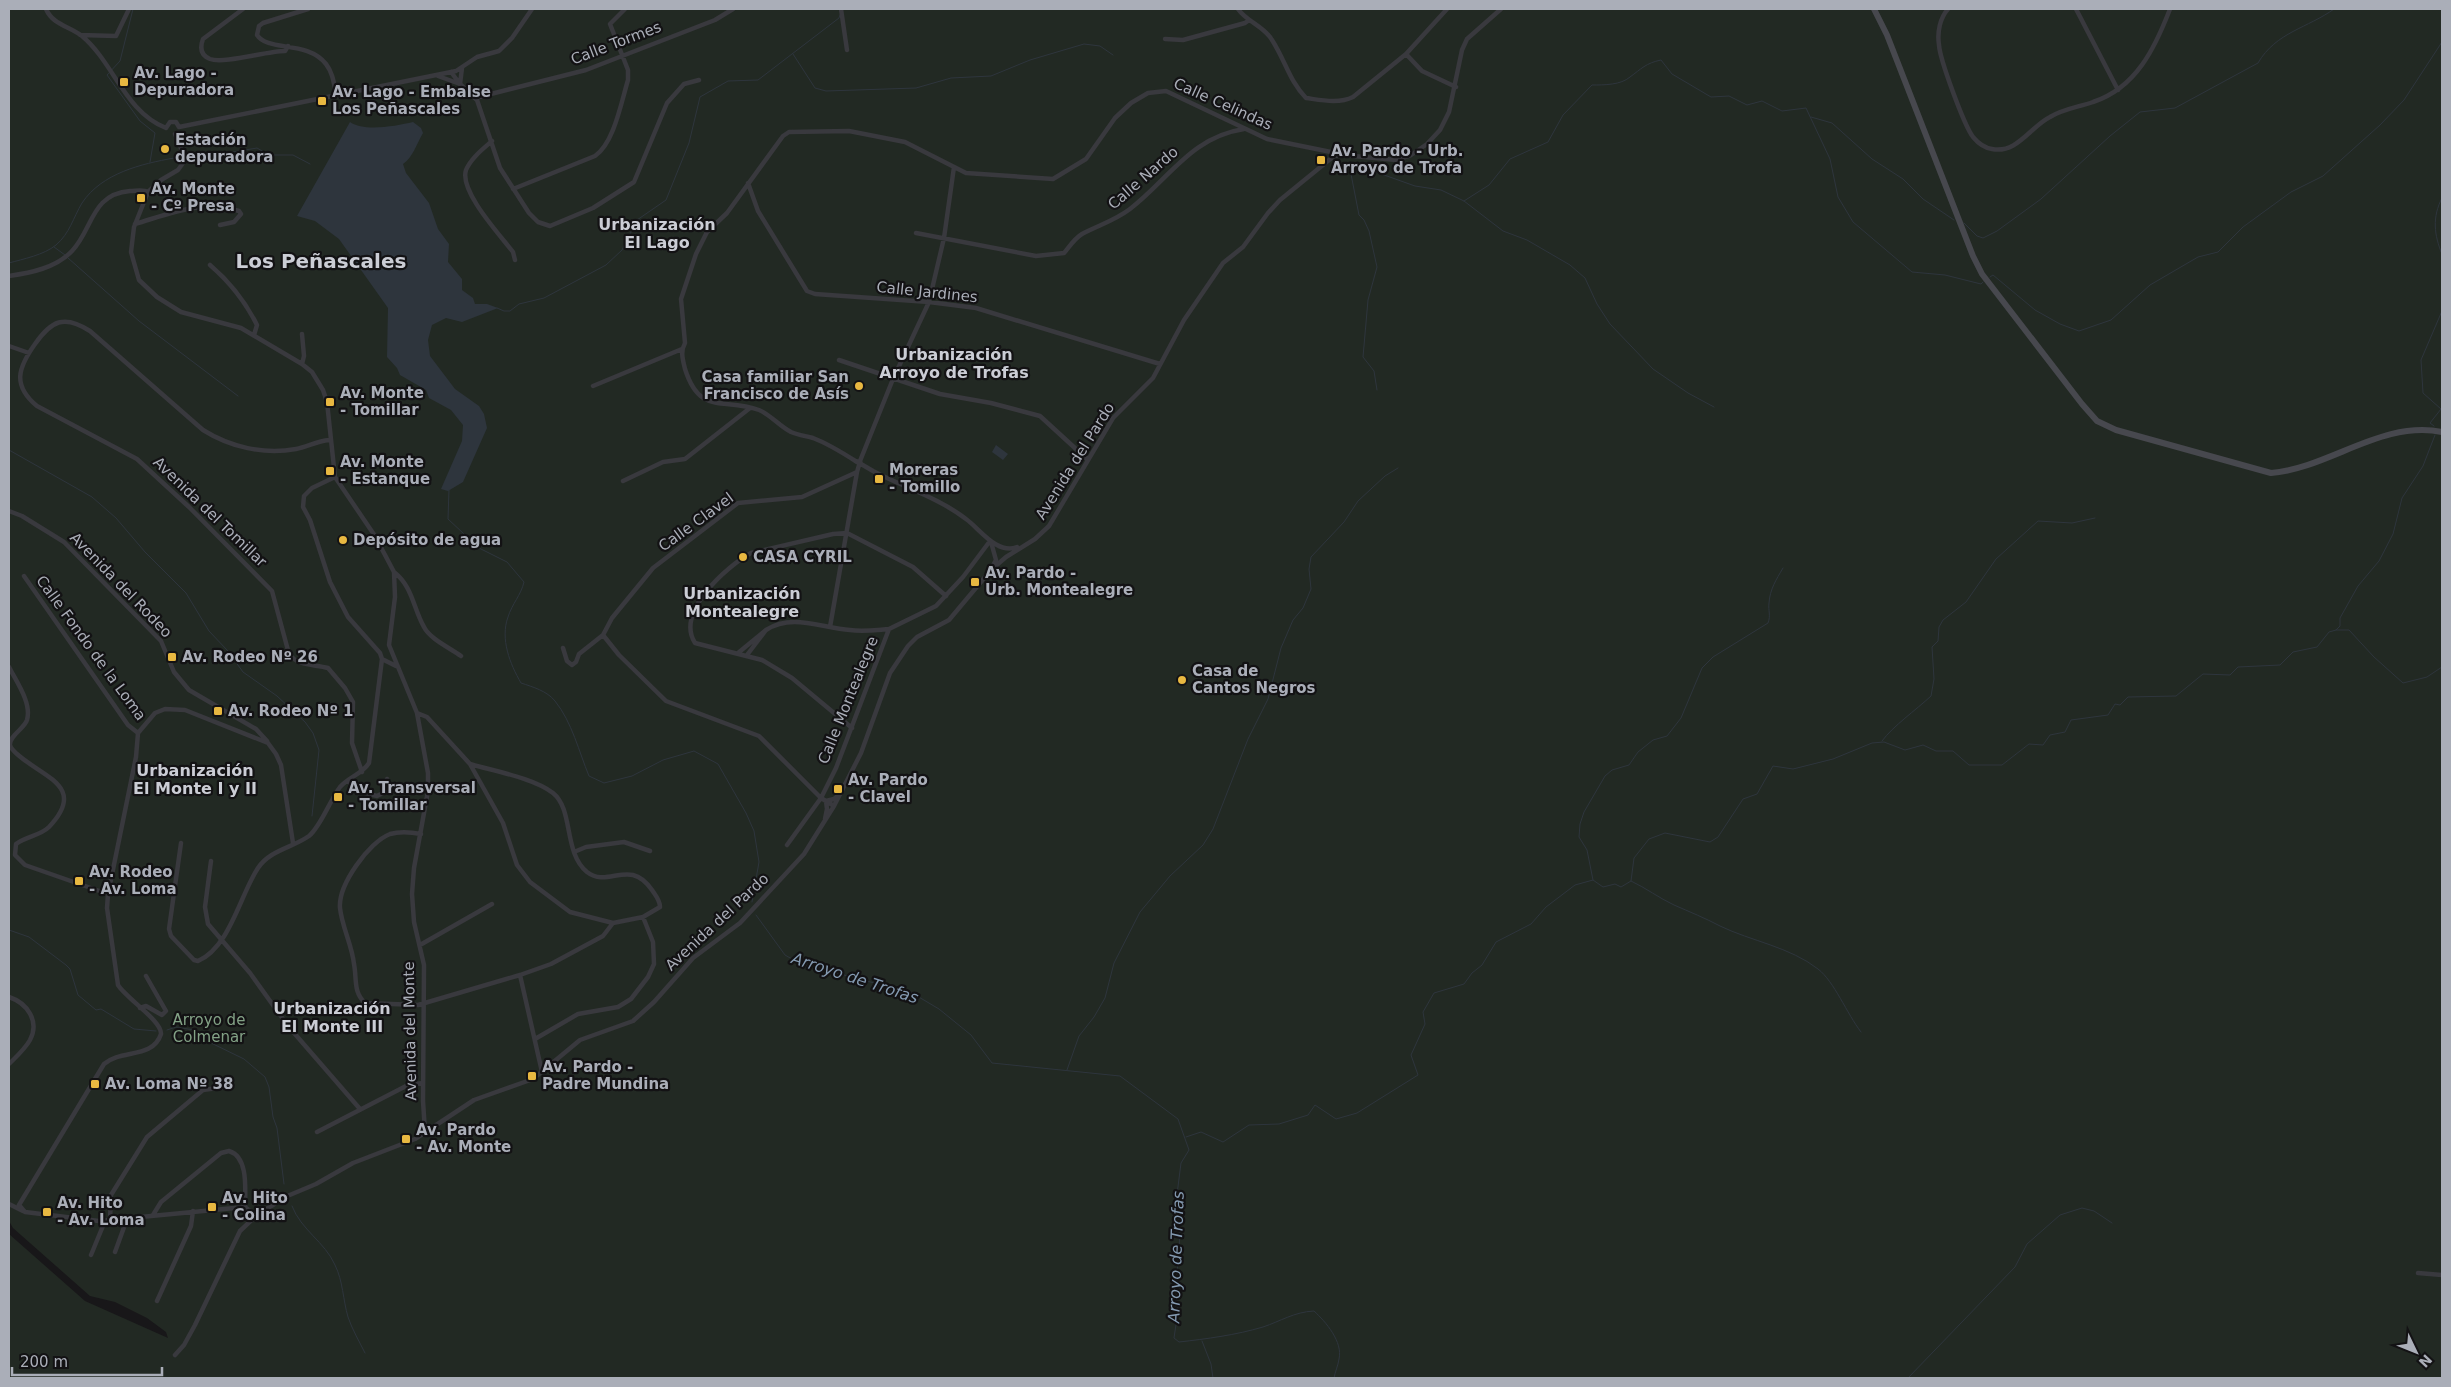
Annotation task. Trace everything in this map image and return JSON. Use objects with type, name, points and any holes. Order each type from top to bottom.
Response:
[{"type":"main road","points":[[1874,9],[1887,35],[1973,256],[1988,281],[2089,414],[2097,421],[2116,430],[2271,473],[2295,468],[2395,433],[2422,430],[2442,432]]},
{"type":"street","points":[[46,9],[51,18],[80,35],[109,67],[137,109],[156,124],[166,128],[170,134],[175,134],[179,127],[452,72],[462,68],[476,57],[499,51],[512,38],[532,9]]},
{"type":"street","points":[[80,35],[116,36],[128,9]]},
{"type":"street","points":[[243,9],[203,39],[201,50],[204,55],[208,58],[220,59],[302,48]]},
{"type":"street","points":[[308,9],[263,23],[259,26],[257,35],[269,44],[302,48],[314,54],[326,64],[332,76],[336,94]]},
{"type":"street","points":[[513,189],[595,156],[602,151],[609,141],[628,80],[628,70],[610,24],[625,9]]},
{"type":"street","name":"Calle Tormes","points":[[475,98],[586,70],[715,20],[733,9]]},
{"type":"street","points":[[841,9],[847,50]]},
{"type":"street","points":[[1238,9],[1249,20],[1264,30],[1272,40],[1296,88],[1306,98],[1347,100],[1406,54],[1447,9]]},
{"type":"street","points":[[1334,156],[1343,155],[1396,160],[1411,155],[1427,144],[1445,122],[1456,87],[1462,50],[1468,39],[1501,9]]},
{"type":"street","points":[[1948,9],[1941,20],[1938,37],[1942,58],[1969,131],[1985,147],[1999,150],[2011,147],[2049,117],[2095,102],[2118,90],[2133,77],[2146,61],[2170,9]]},
{"type":"street","points":[[2076,9],[2118,90]]},
{"type":"street","points":[[1165,39],[1183,40],[1245,23],[1249,20]]},
{"type":"street","points":[[278,51],[285,46]]},
{"type":"street","points":[[285,46],[285,51]]},
{"type":"street","points":[[1406,54],[1422,71],[1456,87]]},
{"type":"street","points":[[460,84],[462,68]]},
{"type":"street","points":[[452,72],[460,84],[475,98],[492,141],[500,168],[513,189],[533,218],[544,225],[550,226],[611,198],[634,182],[672,96],[684,84],[698,80]]},
{"type":"street","points":[[436,75],[460,84]]},
{"type":"street","name":"Calle Celindas","points":[[990,541],[966,518],[814,438],[793,433],[765,414],[750,408],[708,401],[701,397],[690,385],[682,358],[682,349],[685,343],[681,299],[696,254],[707,232],[727,213],[783,136],[789,132],[849,130],[905,142],[966,173],[1054,179],[1086,159],[1115,118],[1130,103],[1148,93],[1166,91],[1266,138],[1331,152],[1334,156]]},
{"type":"street","points":[[166,128],[170,122],[176,122],[179,127]]},
{"type":"street","name":"Calle Nardo","points":[[916,233],[1036,256],[1064,254],[1080,235],[1110,223],[1131,208],[1201,144],[1225,132],[1244,129]]},
{"type":"street","name":"Avenida del Monte","points":[[175,134],[183,153],[183,163],[178,170],[161,180],[148,192],[134,224],[131,244],[132,262],[139,280],[144,287],[180,312],[230,324],[254,335],[302,364],[315,377],[323,390],[326,402],[329,440],[335,476],[378,540],[394,572],[395,584],[389,645],[391,654],[417,713],[428,773],[428,791],[414,868],[412,894],[414,922],[424,965],[423,1083],[425,1132]]},
{"type":"street","points":[[492,141],[471,162],[466,170],[465,179],[472,197],[513,252],[515,260]]},
{"type":"street","name":"Avenida del Pardo","points":[[175,1355],[184,1346],[240,1232],[256,1216],[285,1197],[324,1180],[343,1167],[408,1143],[474,1100],[524,1083],[542,1072],[580,1040],[620,1028],[645,1012],[694,958],[740,923],[777,885],[804,854],[842,793],[861,752],[883,691],[898,658],[918,638],[949,620],[991,570],[1006,557],[1044,532],[1056,518],[1113,418],[1144,388],[1212,277],[1223,264],[1243,247],[1280,200],[1334,156]]},
{"type":"street","points":[[830,627],[859,463],[893,379],[929,302],[944,238],[954,167]]},
{"type":"street","name":"Calle Jardines","points":[[748,183],[758,211],[807,291],[815,294],[929,302],[976,308],[1160,364]]},
{"type":"street","points":[[9,276],[49,266],[72,251],[96,211],[108,196],[126,192],[148,192]]},
{"type":"street","points":[[134,224],[197,205],[220,206],[239,210],[241,214],[234,222],[220,225]]},
{"type":"street","points":[[210,265],[229,282],[246,302],[256,325],[254,335]]},
{"type":"street","name":"Avenida del Tomillar","points":[[329,440],[298,449],[268,451],[240,446],[217,438],[204,430],[90,331],[76,324],[60,322],[51,325],[29,352],[22,365],[19,378],[25,394],[37,406],[137,459],[189,507],[264,582],[275,598],[289,654],[293,660],[301,664],[328,668],[351,696],[354,710],[352,743],[362,772]]},
{"type":"street","points":[[302,334],[304,356],[302,364]]},
{"type":"street","points":[[9,346],[29,352]]},
{"type":"street","points":[[593,386],[682,349]]},
{"type":"street","points":[[840,360],[940,394],[991,403],[1040,416],[1088,460]]},
{"type":"street","points":[[623,481],[663,462],[685,460],[750,408]]},
{"type":"street","name":"Calle Clavel","points":[[563,648],[567,661],[572,665],[576,662],[579,654],[603,635],[612,618],[653,568],[738,504],[802,497],[857,472]]},
{"type":"street","points":[[335,476],[312,488],[304,496],[303,507],[310,520],[330,582],[348,617],[382,652],[391,654]]},
{"type":"street","name":"Avenida del Rodeo","points":[[9,511],[22,516],[64,542],[161,641],[180,682],[189,690],[249,725],[263,736],[276,754],[281,765],[293,843]]},
{"type":"street","points":[[995,550],[1016,548],[1044,532]]},
{"type":"street","points":[[852,728],[792,678],[762,660],[702,646],[693,640],[691,625],[694,611],[705,594],[740,559],[751,553],[833,534],[848,533],[913,567],[946,596]]},
{"type":"street","points":[[990,541],[1001,549],[1006,557]]},
{"type":"street","points":[[990,541],[995,550],[996,560],[991,570]]},
{"type":"street","name":"Calle Montealegre","points":[[787,845],[823,799],[889,628],[936,606],[990,541]]},
{"type":"street","points":[[394,572],[412,594],[424,628],[428,633],[461,656]]},
{"type":"street","name":"Calle Fondo de la Loma","points":[[24,576],[128,725],[138,733]]},
{"type":"street","points":[[395,584],[404,582]]},
{"type":"street","points":[[738,653],[766,630],[776,624],[788,621],[850,630],[889,628]]},
{"type":"street","points":[[747,655],[766,630]]},
{"type":"street","points":[[603,635],[619,655],[666,701],[759,736],[823,799],[834,806]]},
{"type":"street","name":"Avenida del Monte","points":[[382,652],[389,645]]},
{"type":"street","points":[[181,842],[169,929],[171,936],[196,961],[206,956],[228,930],[258,868],[268,857],[312,833],[340,788],[347,781],[362,772],[369,763],[383,665],[382,652]]},
{"type":"street","name":"Avenida del Monte","points":[[389,661],[391,654]]},
{"type":"street","points":[[382,659],[396,666]]},
{"type":"street","points":[[383,665],[389,661]]},
{"type":"street","points":[[9,667],[24,698],[27,714],[23,727],[12,740],[10,745],[12,750],[28,764],[58,783],[64,793],[62,807],[49,827],[41,834],[21,840],[16,844],[15,856],[25,865],[108,894]]},
{"type":"street","points":[[10,1205],[19,1202],[104,1064],[114,1058],[148,1049],[160,1038],[162,1030],[159,1025],[124,994],[118,985],[108,908],[108,894],[136,757],[138,733],[155,713],[174,708],[200,714],[268,743]]},
{"type":"street","points":[[417,713],[427,717],[470,764],[503,823],[517,865],[530,882],[570,912],[613,922],[643,917],[660,907],[658,899],[641,878],[629,874],[603,877],[590,874],[582,866],[574,852],[560,800],[552,792],[537,785],[470,764]]},
{"type":"street","points":[[249,725],[252,728],[252,735]]},
{"type":"street","points":[[347,781],[365,793],[377,796],[383,792],[387,779]]},
{"type":"street","points":[[823,799],[834,799],[842,793]]},
{"type":"street","points":[[823,799],[827,809],[823,825]]},
{"type":"street","points":[[421,834],[396,833],[389,835],[374,846],[357,865],[344,886],[340,908],[354,964],[356,993],[359,998],[371,1005],[418,1005],[520,975],[551,964],[603,936],[613,922]]},
{"type":"street","points":[[574,852],[586,847],[624,842],[650,851]]},
{"type":"street","points":[[211,861],[205,907],[208,924],[250,973],[288,1026],[360,1109]]},
{"type":"street","points":[[420,945],[492,904]]},
{"type":"street","points":[[535,1039],[578,1014],[618,1007],[631,999],[648,977],[654,964],[653,942],[643,917]]},
{"type":"street","points":[[520,975],[542,1072]]},
{"type":"street","points":[[140,1008],[146,1006],[162,1015],[166,1011],[146,976]]},
{"type":"street","points":[[9,997],[26,1007],[33,1024],[33,1034],[29,1042],[9,1064]]},
{"type":"street","points":[[317,1132],[408,1085],[423,1083]]},
{"type":"street","points":[[91,1256],[107,1221],[111,1195],[148,1137],[203,1090],[232,1086]]},
{"type":"street","points":[[153,1215],[161,1202],[221,1153],[229,1151],[238,1157],[242,1164],[245,1181],[245,1207]]},
{"type":"street","points":[[19,1202],[25,1212]]},
{"type":"street","points":[[10,1205],[25,1212],[89,1221],[107,1221],[245,1207],[256,1216]]},
{"type":"street","points":[[157,1301],[191,1226],[193,1211]]},
{"type":"street","points":[[116,1252],[127,1218]]},
{"type":"street","points":[[2418,1273],[2442,1275]]},
{"type":"green space","name":"Arroyo de Colmenar","points":[[9,9],[2442,9],[2442,1378],[9,1378],[9,1234],[85,1301],[168,1338],[166,1332],[147,1318],[115,1302],[90,1296],[13,1228],[9,1221]]},
{"type":"shaded area","points":[[350,122],[363,127],[372,127],[413,122],[421,128],[423,133],[412,154],[403,164],[406,173],[429,203],[438,229],[449,244],[448,262],[462,279],[462,290],[473,298],[475,304],[487,304],[498,308],[462,322],[446,318],[432,325],[428,340],[430,356],[455,389],[479,406],[484,414],[487,428],[463,482],[448,491],[441,489],[462,441],[463,425],[451,410],[429,398],[426,390],[400,375],[397,368],[387,357],[388,308],[339,239],[315,221],[297,216]]},
{"type":"shaded area","points":[[996,445],[1008,454],[1003,460],[992,452]]},
{"type":"waterway","points":[[133,9],[120,61],[107,75],[140,121],[155,133],[150,162]]},
{"type":"waterway","points":[[1964,223],[1977,236],[1983,238],[1997,231],[2041,199],[2110,136],[2140,112],[2175,108],[2258,63],[2265,53],[2283,37],[2334,9]]},
{"type":"waterway","points":[[497,308],[510,311],[519,304],[544,298],[606,265],[622,250],[637,220],[666,200],[689,143],[700,97],[728,81],[758,80],[839,18],[840,15]]},
{"type":"waterway","points":[[1990,277],[1993,275],[2035,310],[2060,324],[2079,331],[2111,320],[2150,285],[2198,257],[2218,252],[2243,227],[2291,192],[2323,176],[2380,125],[2404,100],[2442,42]]},
{"type":"waterway","points":[[793,54],[815,88],[826,91],[916,88],[951,78],[991,76],[1030,60],[1084,44],[1100,46],[1113,55]]},
{"type":"waterway","points":[[1464,201],[1489,185],[1510,159],[1548,142],[1563,115],[1592,85],[1622,82],[1648,65],[1661,60],[1672,74],[1711,97],[1729,96],[1747,105],[1762,101],[1782,111],[1806,108],[1830,159],[1838,197],[1853,222],[1912,272],[1945,275],[1981,284],[1983,282]]},
{"type":"waterway","points":[[1811,117],[1832,123],[1872,159],[1903,179],[1923,199],[1954,220]]},
{"type":"waterway","name":"Arroyo de Trofas","points":[[194,158],[199,159],[215,152],[233,152],[257,148],[269,155],[293,155],[310,164]]},
{"type":"waterway","points":[[9,263],[40,254],[56,245],[68,230],[82,203],[100,184],[111,177],[136,167],[174,158]]},
{"type":"waterway","points":[[1339,168],[1370,170],[1415,186],[1441,190],[1464,201],[1503,231],[1527,240],[1570,265],[1585,278],[1597,304],[1610,324],[1653,369],[1688,393],[1714,407]]},
{"type":"waterway","points":[[1350,169],[1359,215],[1364,220],[1369,231],[1377,267],[1368,300],[1363,357],[1374,371],[1377,390]]},
{"type":"waterway","points":[[2442,198],[2435,219],[2437,240],[2442,254]]},
{"type":"waterway","points":[[54,247],[65,255]]},
{"type":"waterway","points":[[68,258],[139,321],[238,396]]},
{"type":"waterway","points":[[2434,426],[2430,423],[2441,409],[2423,393],[2421,360],[2442,311]]},
{"type":"waterway","points":[[1186,1137],[1201,1132],[1223,1142],[1249,1125],[1279,1124],[1308,1115],[1315,1105],[1336,1119],[1357,1113],[1418,1075],[1411,1055],[1425,1024],[1423,1012],[1434,993],[1464,984],[1472,973],[1482,965],[1496,942],[1531,924],[1546,907],[1575,885],[1593,880],[1603,887],[1615,884],[1621,887],[1631,881],[1634,858],[1649,839],[1665,833],[1710,842],[1718,837],[1743,799],[1757,794],[1773,766],[1793,769],[1833,759],[1872,743],[1884,742],[1905,750],[1923,745],[1936,751],[1953,751],[1969,765],[2002,765],[2029,744],[2043,745],[2050,735],[2065,732],[2071,720],[2108,715],[2115,704],[2120,705],[2128,697],[2176,696],[2203,674],[2230,675],[2238,667],[2280,665],[2293,652],[2317,647],[2329,632],[2336,630],[2340,626],[2340,618],[2358,586],[2379,561],[2393,534],[2402,498],[2423,466],[2435,435]]},
{"type":"waterway","points":[[9,450],[92,497],[116,518],[145,552],[186,593],[209,631],[227,650],[243,672],[277,696],[305,722],[313,733],[319,750],[312,816]]},
{"type":"waterway","points":[[1067,1070],[1079,1036],[1094,1017],[1105,998],[1114,963],[1140,912],[1170,876],[1203,845],[1213,829],[1248,739],[1268,699],[1281,648],[1293,620],[1303,608],[1311,589],[1309,569],[1311,557],[1344,522],[1358,501],[1385,476],[1398,468]]},
{"type":"waterway","name":"Arroyo de Trofas","points":[[449,490],[448,519],[479,548],[507,562],[524,582],[506,625],[506,643],[510,660],[521,683],[548,695],[561,709],[571,728],[589,776],[604,783],[632,776],[663,760],[694,751],[718,764],[754,831],[759,862],[752,902]]},
{"type":"waterway","points":[[1882,741],[1898,724],[1931,696],[1934,679],[1932,647],[1938,641],[1939,627],[1943,620],[1966,602],[1996,559],[2038,521],[2072,523],[2095,518]]},
{"type":"waterway","points":[[1593,880],[1587,850],[1579,837],[1580,824],[1584,812],[1605,776],[1612,770],[1629,765],[1638,752],[1653,740],[1667,736],[1681,718],[1702,668],[1713,657],[1768,623],[1771,593],[1783,568]]},
{"type":"waterway","points":[[2336,630],[2349,630],[2374,657],[2403,683],[2427,677],[2442,667]]},
{"type":"waterway","points":[[1631,881],[1674,905],[1807,961],[1830,981],[1861,1032]]},
{"type":"waterway","name":"Arroyo de Trofas","points":[[756,915],[785,955],[799,963],[912,993],[939,1009],[971,1035],[992,1063],[1120,1076],[1178,1119],[1189,1150],[1181,1163],[1175,1210],[1180,1234],[1176,1289],[1178,1311],[1174,1338],[1179,1342],[1232,1334],[1263,1327],[1300,1313],[1314,1311],[1324,1321],[1336,1339],[1340,1353],[1334,1378]]},
{"type":"waterway","points":[[9,930],[29,937],[66,965],[70,969],[78,995],[96,1010],[101,1009],[134,1029],[156,1031]]},
{"type":"waterway","points":[[167,1030],[176,1027],[194,1030],[207,1041],[244,1059],[265,1077],[269,1087],[273,1117],[277,1128],[284,1184]]},
{"type":"waterway","points":[[292,1206],[301,1222],[325,1249],[335,1265],[340,1277],[348,1317],[365,1353]]},
{"type":"waterway","points":[[1908,1378],[2015,1267],[2027,1244],[2060,1215],[2082,1208],[2094,1211],[2112,1223]]},
{"type":"waterway","points":[[1202,1341],[1211,1364],[1213,1378]]},
{"type":"place","name":"Av. Lago - Depuradora","points":[[124,82]]},
{"type":"place","name":"Av. Lago - Embalse Los Peñascales","points":[[322,101]]},
{"type":"place","name":"Estación depuradora","points":[[165,149]]},
{"type":"place","name":"Av. Pardo - Urb. Arroyo de Trofa","points":[[1321,160]]},
{"type":"place","name":"Av. Monte - Cº Presa","points":[[141,198]]},
{"type":"place","name":"Casa familiar San Francisco de Asís","points":[[859,386]]},
{"type":"place","name":"Av. Monte - Tomillar","points":[[330,402]]},
{"type":"place","name":"Av. Monte - Estanque","points":[[330,471]]},
{"type":"place","name":"Moreras - Tomillo","points":[[879,479]]},
{"type":"place","name":"Depósito de agua","points":[[343,540]]},
{"type":"place","name":"CASA CYRIL","points":[[743,557]]},
{"type":"place","name":"Av. Pardo - Urb. Montealegre","points":[[975,582]]},
{"type":"place","name":"Av. Rodeo Nº 26","points":[[172,657]]},
{"type":"place","name":"Casa de Cantos Negros","points":[[1182,680]]},
{"type":"place","name":"Av. Rodeo Nº 1","points":[[218,711]]},
{"type":"place","name":"Av. Pardo - Clavel","points":[[838,789]]},
{"type":"place","name":"Av. Transversal - Tomillar","points":[[338,797]]},
{"type":"place","name":"Av. Rodeo - Av. Loma","points":[[79,881]]},
{"type":"place","name":"Av. Pardo - Padre Mundina","points":[[532,1076]]},
{"type":"place","name":"Av. Loma Nº 38","points":[[95,1084]]},
{"type":"place","name":"Av. Pardo - Av. Monte","points":[[406,1139]]},
{"type":"place","name":"Av. Hito - Colina","points":[[212,1207]]},
{"type":"place","name":"Av. Hito - Av. Loma","points":[[47,1212]]},
{"type":"district","name":"Urbanización El Lago","points":[[657,233]]},
{"type":"district","name":"Los Peñascales","points":[[321,261]]},
{"type":"district","name":"Urbanización Arroyo de Trofas","points":[[954,363]]},
{"type":"district","name":"Urbanización Montealegre","points":[[742,602]]},
{"type":"district","name":"Urbanización El Monte I y II","points":[[195,779]]},
{"type":"district","name":"Urbanización El Monte III","points":[[332,1017]]}]
